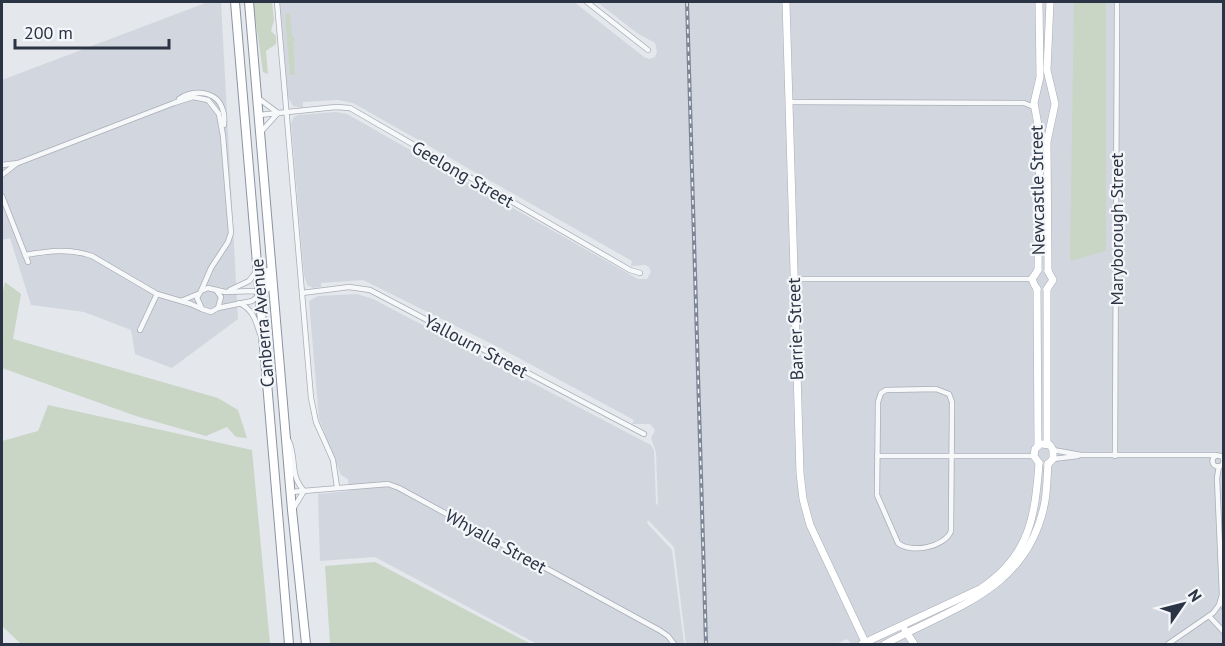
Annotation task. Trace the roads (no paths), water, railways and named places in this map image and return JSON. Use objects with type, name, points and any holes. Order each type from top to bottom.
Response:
[{"type":"highway","name":"Canberra Avenue","points":[[235,2],[289,645]]},
{"type":"highway","name":"Canberra Avenue","points":[[249,2],[292,510],[306,645]]},
{"type":"highway","points":[[243,102],[251,113],[258,115]]},
{"type":"highway","points":[[246,135],[248,123],[258,115]]},
{"type":"highway","points":[[270,241],[267,287],[260,295],[268,300],[276,313]]},
{"type":"highway","points":[[274,473],[282,487],[291,492]]},
{"type":"highway","points":[[277,510],[285,494],[291,492]]},
{"type":"main road","name":"Barrier Street","points":[[786,2],[800,473],[803,498],[810,525],[864,644]]},
{"type":"main road","name":"Newcastle Street","points":[[1038,270],[1040,147],[1035,103],[1040,77],[1039,2]]},
{"type":"main road","name":"Newcastle Street","points":[[1048,271],[1047,142],[1055,104],[1047,70],[1050,2]]},
{"type":"main road","points":[[1035,103],[1044,93],[1053,97]]},
{"type":"main road","name":"Newcastle Street","points":[[1035,103],[1043,115],[1053,110]]},
{"type":"main road","points":[[864,644],[980,589],[995,579],[1007,566],[1026,537],[1036,504],[1039,463],[1034,456],[1038,446],[1037,289],[1032,279],[1038,270],[1048,271],[1053,280],[1047,289],[1047,444],[1053,450],[1044,501],[1030,543],[1012,570],[998,584],[885,645]]},
{"type":"main road","points":[[1037,289],[1047,289]]},
{"type":"main road","points":[[1038,446],[1047,444]]},
{"type":"main road","points":[[1039,463],[1051,462]]},
{"type":"main road","points":[[902,625],[914,645]]},
{"type":"main road","points":[[878,645],[893,640]]},
{"type":"street","points":[[277,2],[313,415],[333,460],[337,487]]},
{"type":"street","points":[[587,2],[648,50]]},
{"type":"street","name":"Maryborough Street","points":[[1115,456],[1117,2]]},
{"type":"street","points":[[2,165],[18,163],[193,97],[208,100],[219,114],[223,136],[231,234],[200,292],[198,303],[202,309]]},
{"type":"street","points":[[257,97],[278,112],[260,133]]},
{"type":"street","points":[[789,102],[1035,103]]},
{"type":"street","name":"Geelong Street","points":[[258,115],[336,107],[350,108],[630,270],[640,273]]},
{"type":"street","points":[[2,175],[18,163]]},
{"type":"street","points":[[2,195],[28,262]]},
{"type":"street","points":[[25,255],[53,250],[82,253],[157,294],[210,312],[218,308],[252,301],[260,295],[251,291],[225,292],[214,289],[200,292],[181,301]]},
{"type":"street","points":[[225,292],[253,278],[256,273],[256,261]]},
{"type":"street","points":[[211,268],[208,278],[221,297],[218,308]]},
{"type":"street","points":[[794,279],[1032,279]]},
{"type":"street","name":"Yallourn Street","points":[[302,293],[349,287],[370,290],[644,434]]},
{"type":"street","points":[[140,330],[157,294]]},
{"type":"street","points":[[239,303],[248,308],[252,314],[264,348]]},
{"type":"street","points":[[902,389],[936,389],[949,394],[952,402],[951,456],[951,534],[929,546],[900,545],[878,501],[879,397],[886,390],[902,389]]},
{"type":"street","points":[[287,438],[292,448],[296,480],[304,491],[292,510]]},
{"type":"street","points":[[1053,450],[1080,455],[1199,457],[1219,455]]},
{"type":"street","points":[[1051,462],[1080,455]]},
{"type":"street","points":[[1199,457],[1215,464],[1223,462],[1219,455]]},
{"type":"street","points":[[1219,455],[1215,464],[1224,608]]},
{"type":"street","points":[[877,456],[1034,456]]},
{"type":"street","name":"Whyalla Street","points":[[291,492],[388,484],[399,488],[659,630],[668,636],[674,645]]},
{"type":"street","points":[[1168,645],[1209,616],[1219,605],[1222,595]]},
{"type":"street","points":[[1209,616],[1224,632]]},
{"type":"railway","points":[[687,2],[706,644]]}]
